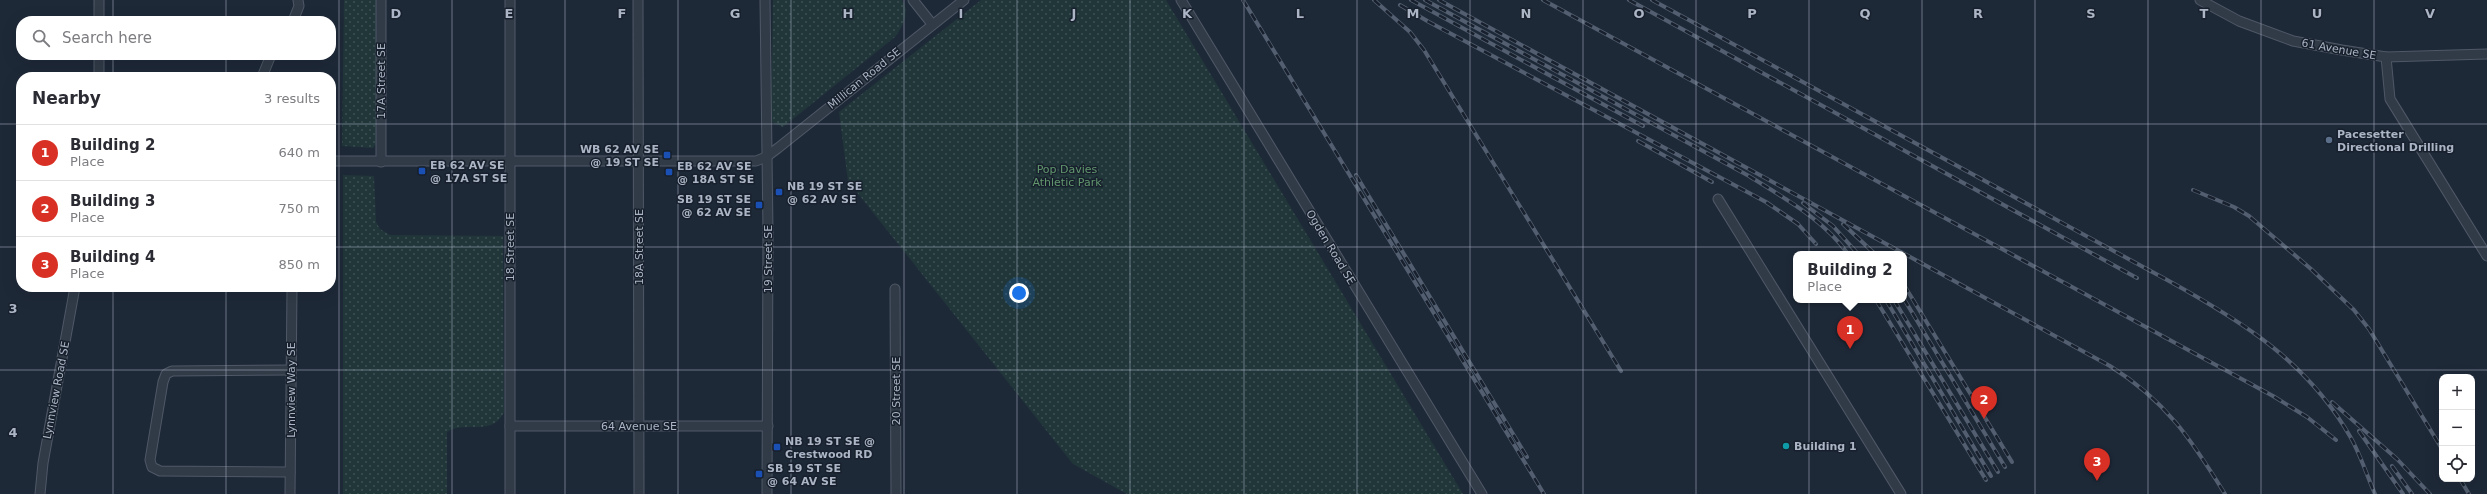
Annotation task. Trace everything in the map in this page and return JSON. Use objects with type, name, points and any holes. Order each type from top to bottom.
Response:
[{"type":"street","points":[[99,0],[99,16]]},
{"type":"street","points":[[295,16],[299,6],[298,0]]},
{"type":"street","name":"17A Street SE","points":[[381,0],[381,162]]},
{"type":"street","name":"18 Street SE","points":[[510,0],[510,494]]},
{"type":"street","name":"18A Street SE","points":[[638,0],[639,494]]},
{"type":"street","name":"19 Street SE","points":[[765,0],[768,426],[767,494]]},
{"type":"street","points":[[913,0],[932,24]]},
{"type":"street","name":"Millican Road SE","points":[[766,157],[964,0]]},
{"type":"street","name":"Ogden Road SE","points":[[1181,0],[1482,494]]},
{"type":"street","name":"61 Avenue SE","points":[[2200,0],[2239,21],[2293,40],[2386,57],[2487,54]]},
{"type":"street","points":[[2386,57],[2390,99],[2487,256]]},
{"type":"street","points":[[99,60],[99,72]]},
{"type":"street","points":[[264,72],[269,60]]},
{"type":"street","points":[[336,161],[743,162],[766,157]]},
{"type":"street","points":[[1718,199],[1901,494]]},
{"type":"street","name":"20 Street SE","points":[[895,288],[896,494]]},
{"type":"street","name":"Lynnview Road SE","points":[[40,494],[43,463],[74,292]]},
{"type":"street","name":"Lynnview Way SE","points":[[290,494],[292,292]]},
{"type":"street","points":[[290,370],[172,371],[166,374],[163,382],[150,460],[152,467],[160,471],[290,472]]},
{"type":"street","name":"64 Avenue SE","points":[[510,426],[768,426]]},
{"type":"green space","points":[[344,0],[376,0],[376,144],[373,148],[342,146]]},
{"type":"green space","points":[[773,0],[902,0],[905,15],[903,24],[895,37],[783,127],[771,122]]},
{"type":"green space","name":"Pop Davies Athletic Park","points":[[981,0],[1166,0],[1463,494],[1127,494],[1073,464],[848,181],[839,112]]},
{"type":"green space","points":[[343,175],[374,176],[376,222],[380,229],[390,235],[503,236],[504,412],[499,420],[493,424],[478,427],[462,427],[447,432],[447,494],[343,494]]},
{"type":"railway","points":[[1243,0],[1544,494]]},
{"type":"railway","points":[[1374,0],[1410,32],[1424,50],[1621,371]]},
{"type":"railway","points":[[1411,0],[1643,126]]},
{"type":"railway","points":[[1425,0],[1749,176],[1789,201],[1815,220],[1827,230],[1846,251]]},
{"type":"railway","points":[[1439,0],[1899,251]]},
{"type":"railway","points":[[1543,0],[2273,396],[2307,417],[2336,440]]},
{"type":"railway","points":[[1629,0],[2137,278]]},
{"type":"railway","points":[[1652,0],[2169,281],[2223,312],[2248,329],[2272,346],[2294,366],[2315,387],[2334,411],[2355,445],[2375,494]]},
{"type":"railway","points":[[1400,5],[1429,22],[1766,202],[1798,224],[1816,244]]},
{"type":"railway","points":[[1638,141],[1712,182]]},
{"type":"railway","points":[[1356,175],[1527,457]]},
{"type":"railway","points":[[2193,190],[2234,207],[2249,216],[2311,269],[2354,310],[2369,329],[2440,446]]},
{"type":"railway","points":[[1803,203],[1833,226],[1855,251]]},
{"type":"railway","points":[[1843,224],[1872,251]]},
{"type":"railway","points":[[1907,255],[2110,366],[2130,379],[2162,407],[2176,422],[2201,456],[2225,494]]},
{"type":"railway","points":[[1907,290],[2012,462]]},
{"type":"railway","points":[[1878,303],[1986,480]]},
{"type":"railway","points":[[1888,303],[1991,476]]},
{"type":"railway","points":[[1896,303],[1998,472]]},
{"type":"railway","points":[[1906,303],[2005,467]]},
{"type":"railway","points":[[2332,402],[2397,459],[2430,494]]},
{"type":"railway","points":[[2359,431],[2403,494]]},
{"type":"railway","points":[[2392,466],[2412,494]]},
{"type":"railway","points":[[2462,482],[2469,494]]},
{"type":"place","name":"Pacesetter Directional Drilling","points":[[2329,140]]},
{"type":"place","name":"WB 62 AV SE @ 19 ST SE","points":[[667,155]]},
{"type":"place","name":"EB 62 AV SE @ 17A ST SE","points":[[422,171]]},
{"type":"place","name":"EB 62 AV SE @ 18A ST SE","points":[[669,172]]},
{"type":"place","name":"NB 19 ST SE @ 62 AV SE","points":[[779,192]]},
{"type":"place","name":"SB 19 ST SE @ 62 AV SE","points":[[759,205]]},
{"type":"place","name":"Building 2","points":[[1850,349]]},
{"type":"place","name":"Building 3","points":[[1984,419]]},
{"type":"place","name":"Building 1","points":[[1786,446]]},
{"type":"place","name":"NB 19 ST SE @ Crestwood RD","points":[[777,447]]},
{"type":"place","name":"SB 19 ST SE @ 64 AV SE","points":[[759,474]]},
{"type":"place","name":"Building 4","points":[[2097,481]]}]
